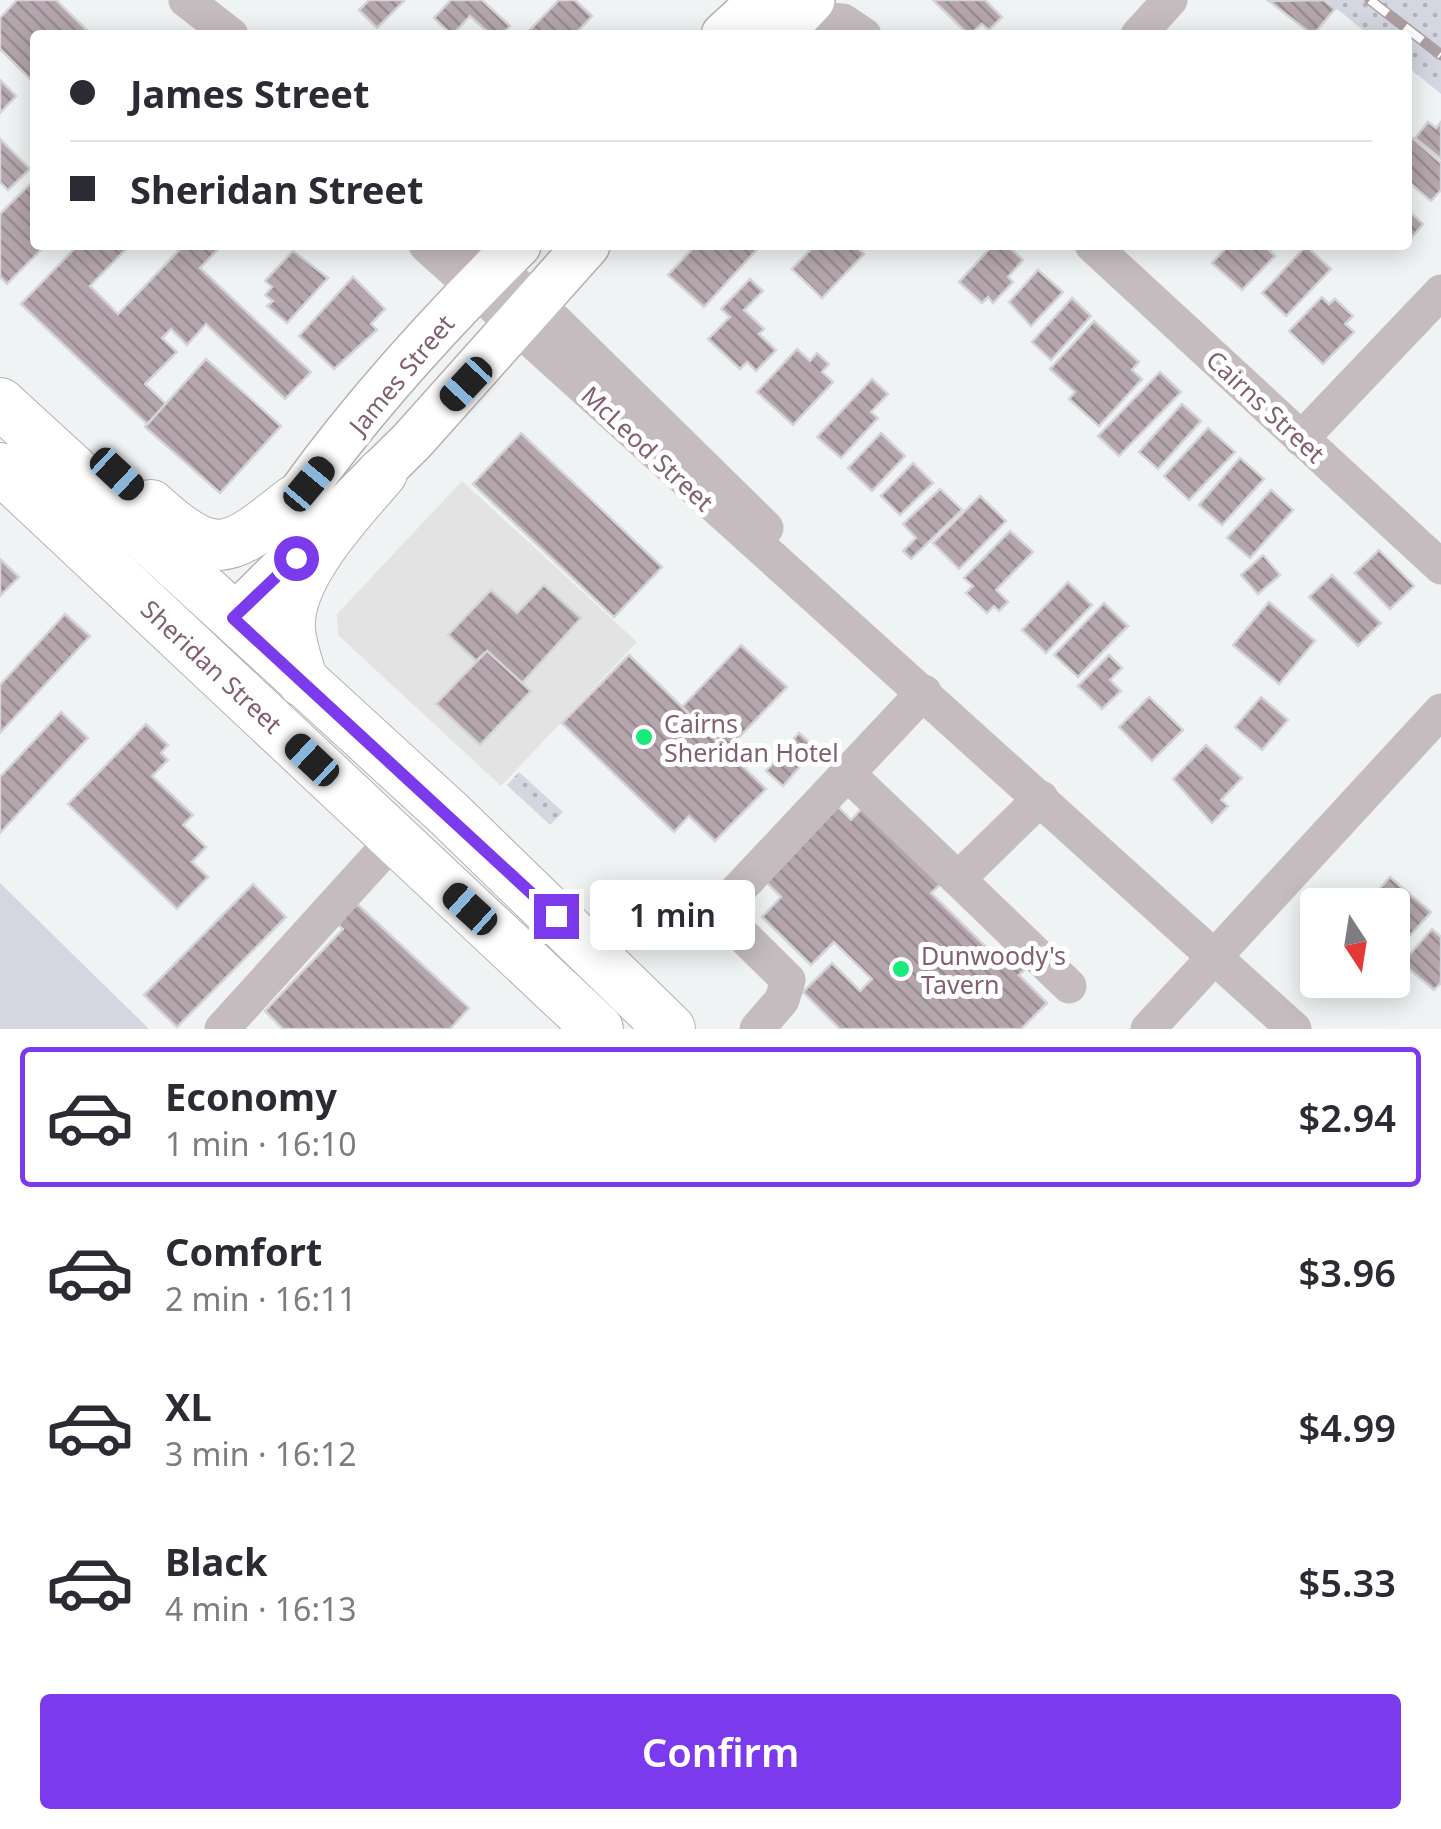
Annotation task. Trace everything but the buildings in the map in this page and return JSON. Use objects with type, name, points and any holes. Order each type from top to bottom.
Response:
[{"type":"highway","points":[[0,366],[192,540],[210,545],[235,544],[295,500]]},
{"type":"highway","name":"Sheridan Street","points":[[0,403],[449,814],[670,1029]]},
{"type":"highway","name":"Sheridan Street","points":[[0,468],[598,1029]]},
{"type":"highway","points":[[303,682],[290,630],[292,606],[337,525],[382,474]]},
{"type":"highway","points":[[194,648],[227,612]]},
{"type":"main road","points":[[738,30],[787,13]]},
{"type":"main road","name":"James Street","points":[[227,612],[382,474],[584,250]]},
{"type":"main road","name":"James Street","points":[[227,612],[295,500],[490,262]]},
{"type":"street","points":[[177,0],[207,30]]},
{"type":"street","points":[[186,0],[225,30]]},
{"type":"street","points":[[1143,30],[1170,0]]},
{"type":"street","points":[[787,13],[838,20],[856,30]]},
{"type":"street","name":"McLeod Street","points":[[445,250],[490,262],[526,316],[735,494],[875,647],[1294,1029]]},
{"type":"street","name":"Cairns Street","points":[[1097,250],[1441,567]]},
{"type":"street","points":[[1302,439],[1441,292]]},
{"type":"street","points":[[757,1029],[782,1000],[788,980],[718,911],[924,692]]},
{"type":"street","points":[[1148,1029],[1441,711]]},
{"type":"street","points":[[848,774],[1070,986]]},
{"type":"street","points":[[958,879],[1041,798]]},
{"type":"street","points":[[240,1023],[395,838]]},
{"type":"shaded area","points":[[1326,0],[1441,0],[1441,94],[1412,70],[1412,30],[1363,30]]},
{"type":"shaded area","points":[[462,481],[637,642],[501,786],[338,635],[337,614]]},
{"type":"shaded area","points":[[519,772],[563,812],[550,825],[507,785]]},
{"type":"shaded area","points":[[0,883],[149,1029],[0,1029]]},
{"type":"railway","points":[[1370,0],[1409,30]]},
{"type":"railway","points":[[1412,33],[1441,55]]},
{"type":"place","name":"Cairns Sheridan Hotel","points":[[644,737]]},
{"type":"place","name":"Dunwoody's Tavern","points":[[901,969]]},
{"type":"route","points":[[296,558],[233,618],[359,730],[556,916]]}]
